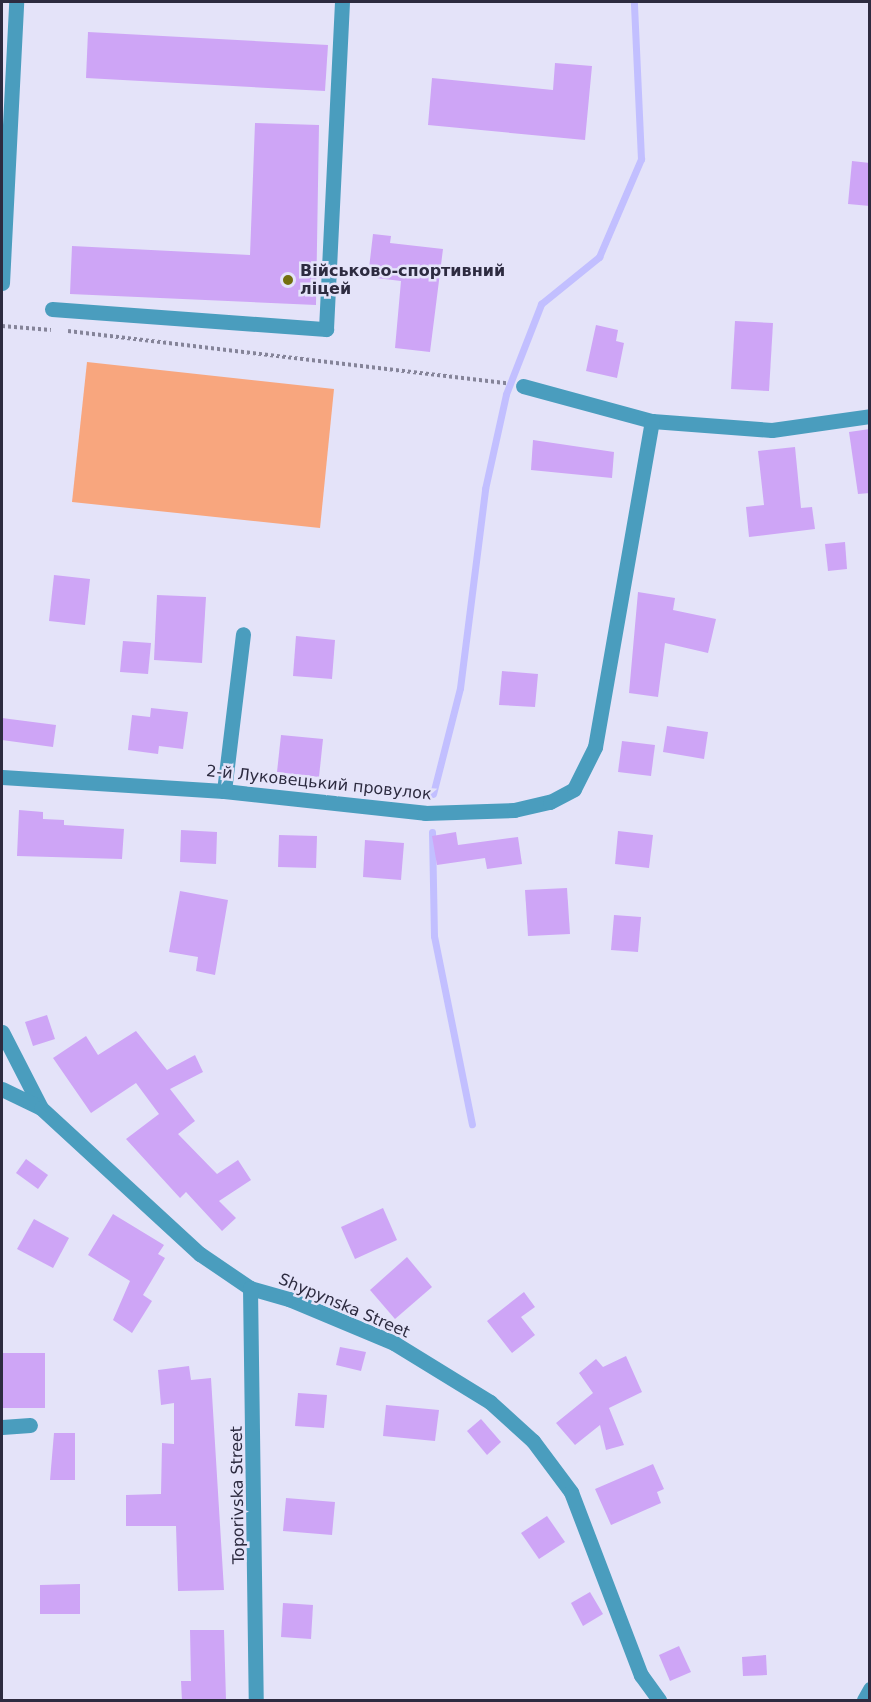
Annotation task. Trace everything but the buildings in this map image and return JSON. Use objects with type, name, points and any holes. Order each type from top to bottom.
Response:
[{"type":"street","points":[[2,283],[3,204],[16,2]]},
{"type":"street","points":[[52,309],[326,329],[342,2]]},
{"type":"street","points":[[523,386],[652,421],[772,430],[870,416]]},
{"type":"street","name":"2-й Луковецький провулок","points":[[2,777],[224,790],[425,813],[514,810],[550,802],[574,789],[595,747],[652,421]]},
{"type":"street","points":[[224,790],[243,634]]},
{"type":"street","points":[[2,1032],[41,1108]]},
{"type":"street","name":"Shypynska Street","points":[[2,1089],[41,1108],[200,1254],[250,1288],[289,1299],[394,1343],[490,1402],[533,1441],[571,1492],[641,1675],[659,1701]]},
{"type":"street","name":"Toporivska Street","points":[[250,1288],[256,1701]]},
{"type":"street","points":[[2,1427],[30,1425]]},
{"type":"street","points":[[864,1701],[870,1689]]},
{"type":"path","points":[[2,326],[523,386]]},
{"type":"shaded area","points":[[87,362],[334,389],[320,528],[72,502]]},
{"type":"waterway","points":[[433,794],[460,688],[485,489],[506,394],[541,304],[599,257],[641,159],[634,2]]},
{"type":"waterway","points":[[432,832],[434,936],[472,1124]]},
{"type":"place","name":"Військово-спортивний ліцей","points":[[288,280]]}]
